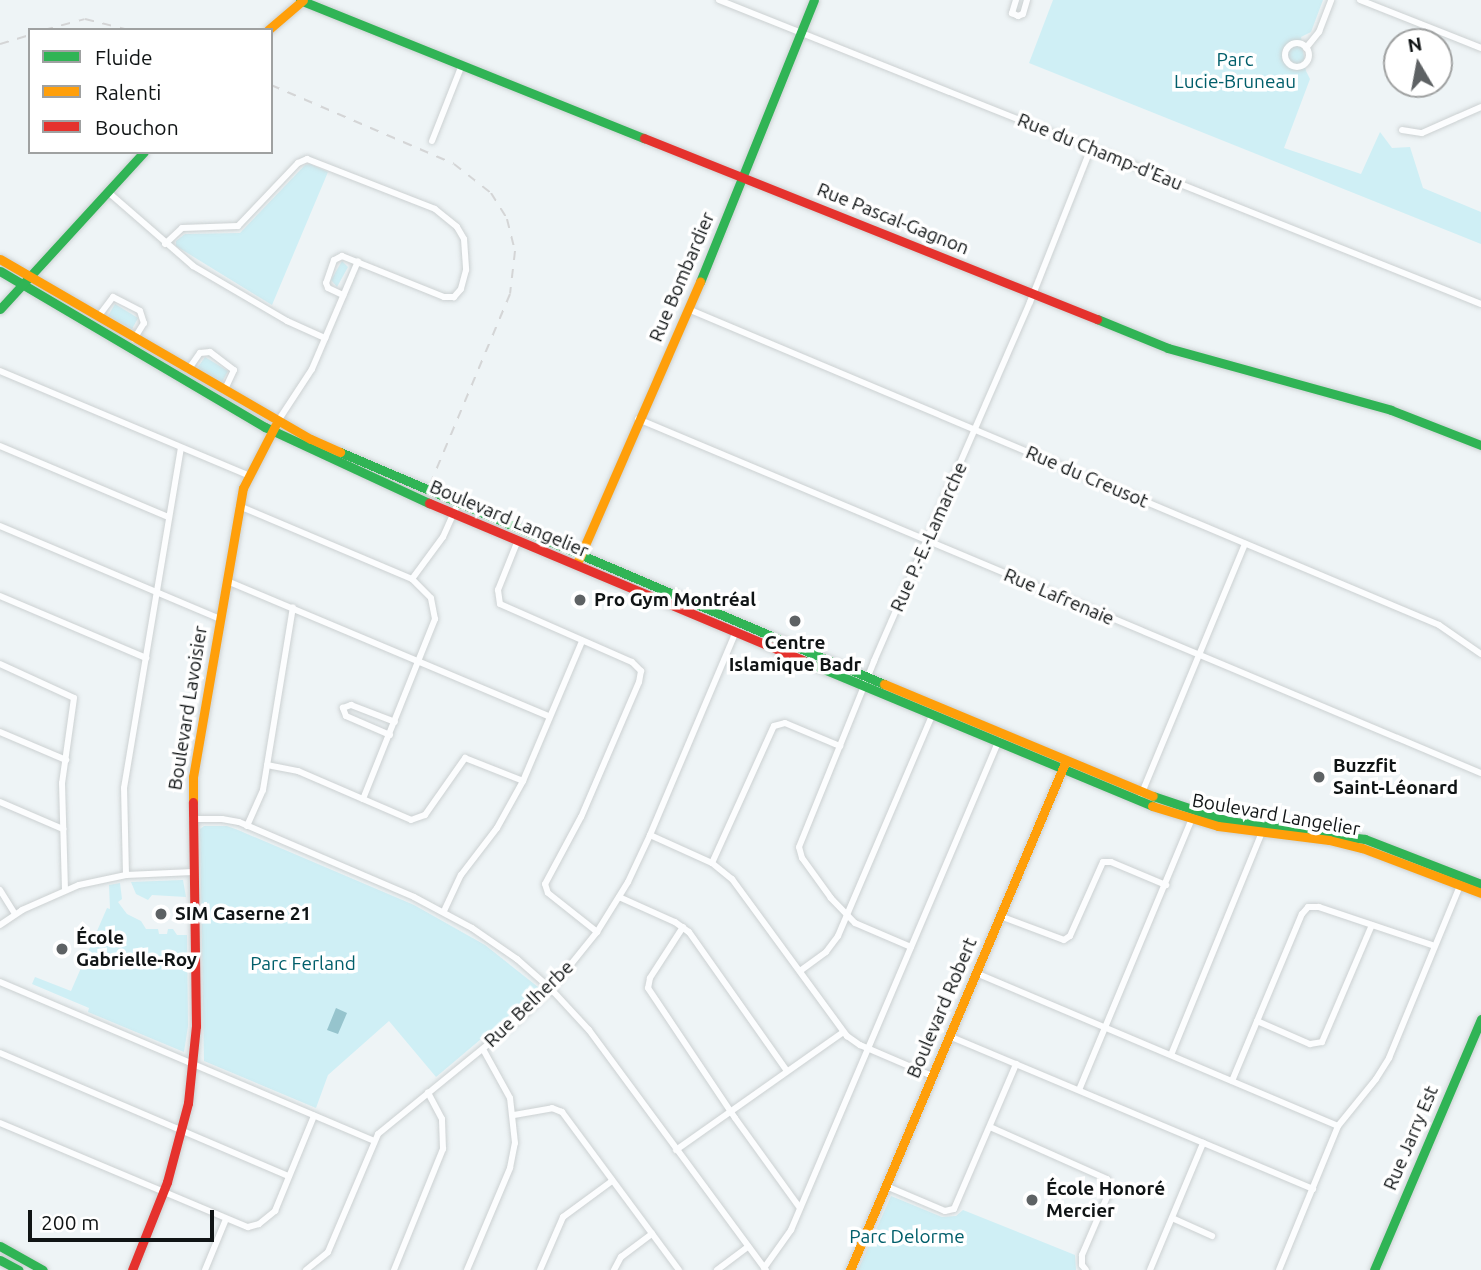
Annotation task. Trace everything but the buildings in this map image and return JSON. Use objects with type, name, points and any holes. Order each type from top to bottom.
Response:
[{"type":"street","points":[[270,28],[302,0]]},
{"type":"street","name":"Rue Pascal-Gagnon","points":[[302,0],[1168,348],[1391,410],[1481,445]]},
{"type":"street","name":"Rue du Champ-d'Eau","points":[[719,0],[1481,304]]},
{"type":"street","name":"Rue Bombardier","points":[[578,561],[688,309],[814,0]]},
{"type":"street","points":[[1016,0],[1012,13],[1018,16],[1023,14],[1027,0]]},
{"type":"street","points":[[1306,48],[1319,32],[1332,0]]},
{"type":"street","points":[[1360,0],[1481,48]]},
{"type":"street","points":[[432,141],[462,65]]},
{"type":"street","points":[[1402,130],[1422,132],[1481,107]]},
{"type":"street","name":"Rue P.-E.-Lamarche","points":[[848,914],[831,898],[799,850],[868,677],[976,430],[1091,148]]},
{"type":"street","points":[[0,309],[142,154]]},
{"type":"street","points":[[165,244],[182,228],[238,226],[298,163],[307,159],[435,209],[457,228],[466,247],[468,262],[461,289],[449,298],[342,256],[334,260],[326,286],[343,295]]},
{"type":"street","points":[[108,192],[193,266],[281,318],[326,338]]},
{"type":"street","name":"Boulevard Langelier","points":[[0,259],[278,421],[369,467],[457,505],[520,537]]},
{"type":"street","name":"Boulevard Lavoisier","points":[[132,1270],[164,1192],[182,1131],[193,1065],[196,994],[193,777],[239,506],[247,475],[278,421],[307,379],[358,261]]},
{"type":"street","name":"Boulevard Langelier","points":[[0,271],[273,430],[453,514],[520,537],[636,585],[739,623],[868,677],[904,698]]},
{"type":"street","points":[[98,317],[113,297],[140,311],[144,320],[134,339]]},
{"type":"street","name":"Rue du Creusot","points":[[688,309],[1439,625],[1481,654]]},
{"type":"street","points":[[188,370],[200,353],[210,352],[234,370],[224,391]]},
{"type":"street","points":[[0,371],[247,475]]},
{"type":"street","name":"Rue Lafrenaie","points":[[638,419],[1481,773]]},
{"type":"street","points":[[0,446],[168,517]]},
{"type":"street","points":[[126,875],[124,788],[181,448]]},
{"type":"street","points":[[412,579],[443,537],[457,505]]},
{"type":"street","points":[[239,506],[412,579],[426,591],[434,607],[432,631],[421,661],[363,799]]},
{"type":"street","points":[[0,526],[220,619]]},
{"type":"street","points":[[520,537],[499,584],[500,604],[632,662],[641,671],[639,682],[581,817],[545,884],[548,893],[597,932]]},
{"type":"street","points":[[1140,796],[1245,544]]},
{"type":"street","points":[[227,581],[550,717]]},
{"type":"street","name":"Boulevard Langelier","points":[[636,585],[735,633],[864,687],[904,698],[975,727],[1002,733],[1140,796]]},
{"type":"street","points":[[0,596],[146,658]]},
{"type":"street","points":[[247,826],[261,795],[293,607]]},
{"type":"street","name":"Rue Belherbe","points":[[306,1270],[328,1252],[378,1134],[483,1049],[551,989],[597,932],[619,897],[650,835],[739,623]]},
{"type":"street","points":[[444,911],[461,875],[497,828],[523,781],[582,641]]},
{"type":"street","points":[[0,664],[66,691],[74,698],[66,760],[62,829],[65,890]]},
{"type":"street","points":[[390,735],[346,716],[343,708],[351,705],[395,722]]},
{"type":"street","points":[[800,971],[833,945],[934,710]]},
{"type":"street","points":[[712,863],[774,726],[785,723],[840,746]]},
{"type":"street","name":"Boulevard Langelier","points":[[975,727],[998,743],[1062,770],[1193,816],[1362,848],[1414,865],[1481,893]]},
{"type":"street","points":[[0,732],[66,760]]},
{"type":"street","points":[[192,819],[226,819],[247,826],[444,911],[504,950],[551,989],[597,1040],[765,1269],[788,1236],[1002,733]]},
{"type":"street","points":[[1026,755],[1031,745]]},
{"type":"street","points":[[267,765],[298,771],[416,820],[425,815],[465,758],[523,781]]},
{"type":"street","name":"Boulevard Robert","points":[[850,1270],[1066,760]]},
{"type":"street","points":[[0,803],[62,829]]},
{"type":"street","points":[[1079,1090],[1193,816]]},
{"type":"street","points":[[1171,1055],[1263,830]]},
{"type":"street","name":"Boulevard Langelier","points":[[1263,830],[1329,832],[1365,839],[1481,884]]},
{"type":"street","points":[[650,835],[712,863],[741,888],[843,1032],[869,1049],[932,1076]]},
{"type":"street","points":[[1000,916],[1064,940],[1070,936],[1103,862],[1111,862],[1166,885]]},
{"type":"street","points":[[0,925],[15,914],[65,890],[126,875],[193,872]]},
{"type":"street","points":[[1279,1270],[1338,1126],[1384,1069],[1464,876]]},
{"type":"street","points":[[0,891],[15,914]]},
{"type":"street","points":[[619,897],[683,927],[695,938],[787,1071]]},
{"type":"street","points":[[1232,1081],[1305,910],[1319,907],[1435,946]]},
{"type":"street","points":[[848,914],[855,923],[911,947]]},
{"type":"street","points":[[1257,1021],[1310,1044],[1322,1042],[1372,925]]},
{"type":"street","points":[[683,927],[650,978],[648,988],[800,1208]]},
{"type":"street","points":[[976,973],[1338,1126]]},
{"type":"street","points":[[0,982],[374,1141]]},
{"type":"street","name":"Rue Jarry Est","points":[[1374,1270],[1481,1019]]},
{"type":"street","points":[[676,1150],[843,1032]]},
{"type":"street","points":[[949,1036],[1313,1189]]},
{"type":"street","points":[[467,1270],[510,1168],[515,1143],[514,1115],[503,1082],[483,1049]]},
{"type":"street","points":[[0,1054],[289,1176]]},
{"type":"street","points":[[886,1186],[945,1211],[954,1209],[1016,1064]]},
{"type":"street","points":[[394,1270],[443,1149],[442,1119],[428,1093]]},
{"type":"street","points":[[514,1115],[552,1108],[562,1112],[679,1270]]},
{"type":"street","points":[[0,1123],[244,1227],[259,1224],[275,1212],[314,1116]]},
{"type":"street","points":[[990,1127],[1102,1175],[1110,1184],[1110,1190],[1082,1255],[1085,1269]]},
{"type":"street","points":[[1150,1270],[1203,1143]]},
{"type":"street","points":[[540,1270],[563,1217],[612,1181]]},
{"type":"street","points":[[1172,1218],[1212,1236]]},
{"type":"street","points":[[205,1270],[226,1219]]},
{"type":"street","points":[[614,1270],[621,1258],[652,1234]]},
{"type":"street","points":[[0,1246],[43,1270]]},
{"type":"street","points":[[717,1270],[748,1247]]},
{"type":"street","points":[[0,1260],[19,1270]]},
{"type":"green space","name":"Parc Lucie-Bruneau","points":[[1053,0],[1323,0],[1311,32],[1301,37],[1306,71],[1310,79],[1284,148],[1361,174],[1380,132],[1392,148],[1410,147],[1423,188],[1481,212],[1481,244],[1029,63]]},
{"type":"green space","points":[[310,164],[328,172],[272,305],[176,246],[176,241],[185,234],[240,233],[305,165]]},
{"type":"green space","points":[[342,261],[348,267],[337,287],[331,280]]},
{"type":"green space","points":[[115,304],[138,318],[132,329],[108,316]]},
{"type":"green space","points":[[205,357],[228,371],[222,382],[199,370],[198,367]]},
{"type":"green space","name":"Parc Ferland","points":[[204,826],[227,826],[238,830],[414,905],[485,945],[538,987],[538,991],[436,1077],[389,1021],[328,1075],[316,1108],[204,1061],[200,829]]},
{"type":"green space","points":[[183,880],[186,897],[152,895],[148,900],[136,894],[131,882]]},
{"type":"green space","points":[[120,883],[122,899],[118,902],[127,914],[141,921],[146,929],[158,929],[159,934],[167,934],[168,929],[173,929],[177,935],[187,935],[188,1026],[184,1052],[88,1012],[89,1008],[32,984],[35,977],[71,991],[107,908],[110,909],[109,885]]},
{"type":"green space","name":"Parc Delorme","points":[[891,1196],[942,1217],[956,1216],[963,1210],[1075,1255],[1076,1270],[858,1270]]},
{"type":"shaded area","points":[[336,1008],[347,1013],[338,1034],[327,1030]]},
{"type":"railway","points":[[51,28],[85,19],[121,28]]},
{"type":"railway","points":[[0,44],[28,36]]},
{"type":"railway","points":[[273,86],[454,164],[491,193],[507,219],[515,251],[510,294],[431,482]]},
{"type":"traffic: fast","points":[[300,0],[644,138]]},
{"type":"traffic: fast","points":[[700,282],[814,0]]},
{"type":"traffic: fast","points":[[0,309],[142,154]]},
{"type":"traffic: fast","points":[[0,271],[265,427],[429,503]]},
{"type":"traffic: fast","points":[[1097,319],[1168,348],[1391,410],[1481,445]]},
{"type":"traffic: fast","points":[[340,452],[884,684]]},
{"type":"traffic: fast","points":[[802,660],[1152,806]]},
{"type":"traffic: fast","points":[[1153,796],[1228,821],[1365,839],[1481,884]]},
{"type":"traffic: fast","points":[[1374,1270],[1481,1019]]},
{"type":"traffic: fast","points":[[0,1246],[43,1270]]},
{"type":"traffic: fast","points":[[0,1260],[19,1270]]},
{"type":"traffic: slow","points":[[270,28],[303,0]]},
{"type":"traffic: slow","points":[[0,259],[311,439],[340,452]]},
{"type":"traffic: slow","points":[[578,561],[700,282]]},
{"type":"traffic: slow","points":[[193,802],[193,777],[243,488],[275,426]]},
{"type":"traffic: slow","points":[[884,684],[1153,796]]},
{"type":"traffic: slow","points":[[850,1270],[1064,765]]},
{"type":"traffic: slow","points":[[1152,806],[1218,826],[1329,840],[1362,848],[1481,893]]},
{"type":"traffic: jam","points":[[644,138],[1097,319]]},
{"type":"traffic: jam","points":[[429,503],[802,660]]},
{"type":"traffic: jam","points":[[132,1270],[167,1182],[188,1103],[196,1026],[193,802]]},
{"type":"place","name":"Pro Gym Montréal","points":[[580,600]]},
{"type":"place","name":"Centre Islamique Badr","points":[[795,621]]},
{"type":"place","name":"Buzzfit Saint-Léonard","points":[[1319,777]]},
{"type":"place","name":"SIM Caserne 21","points":[[161,914]]},
{"type":"place","name":"École Gabrielle-Roy","points":[[62,949]]},
{"type":"place","name":"École Honoré Mercier","points":[[1032,1200]]}]
